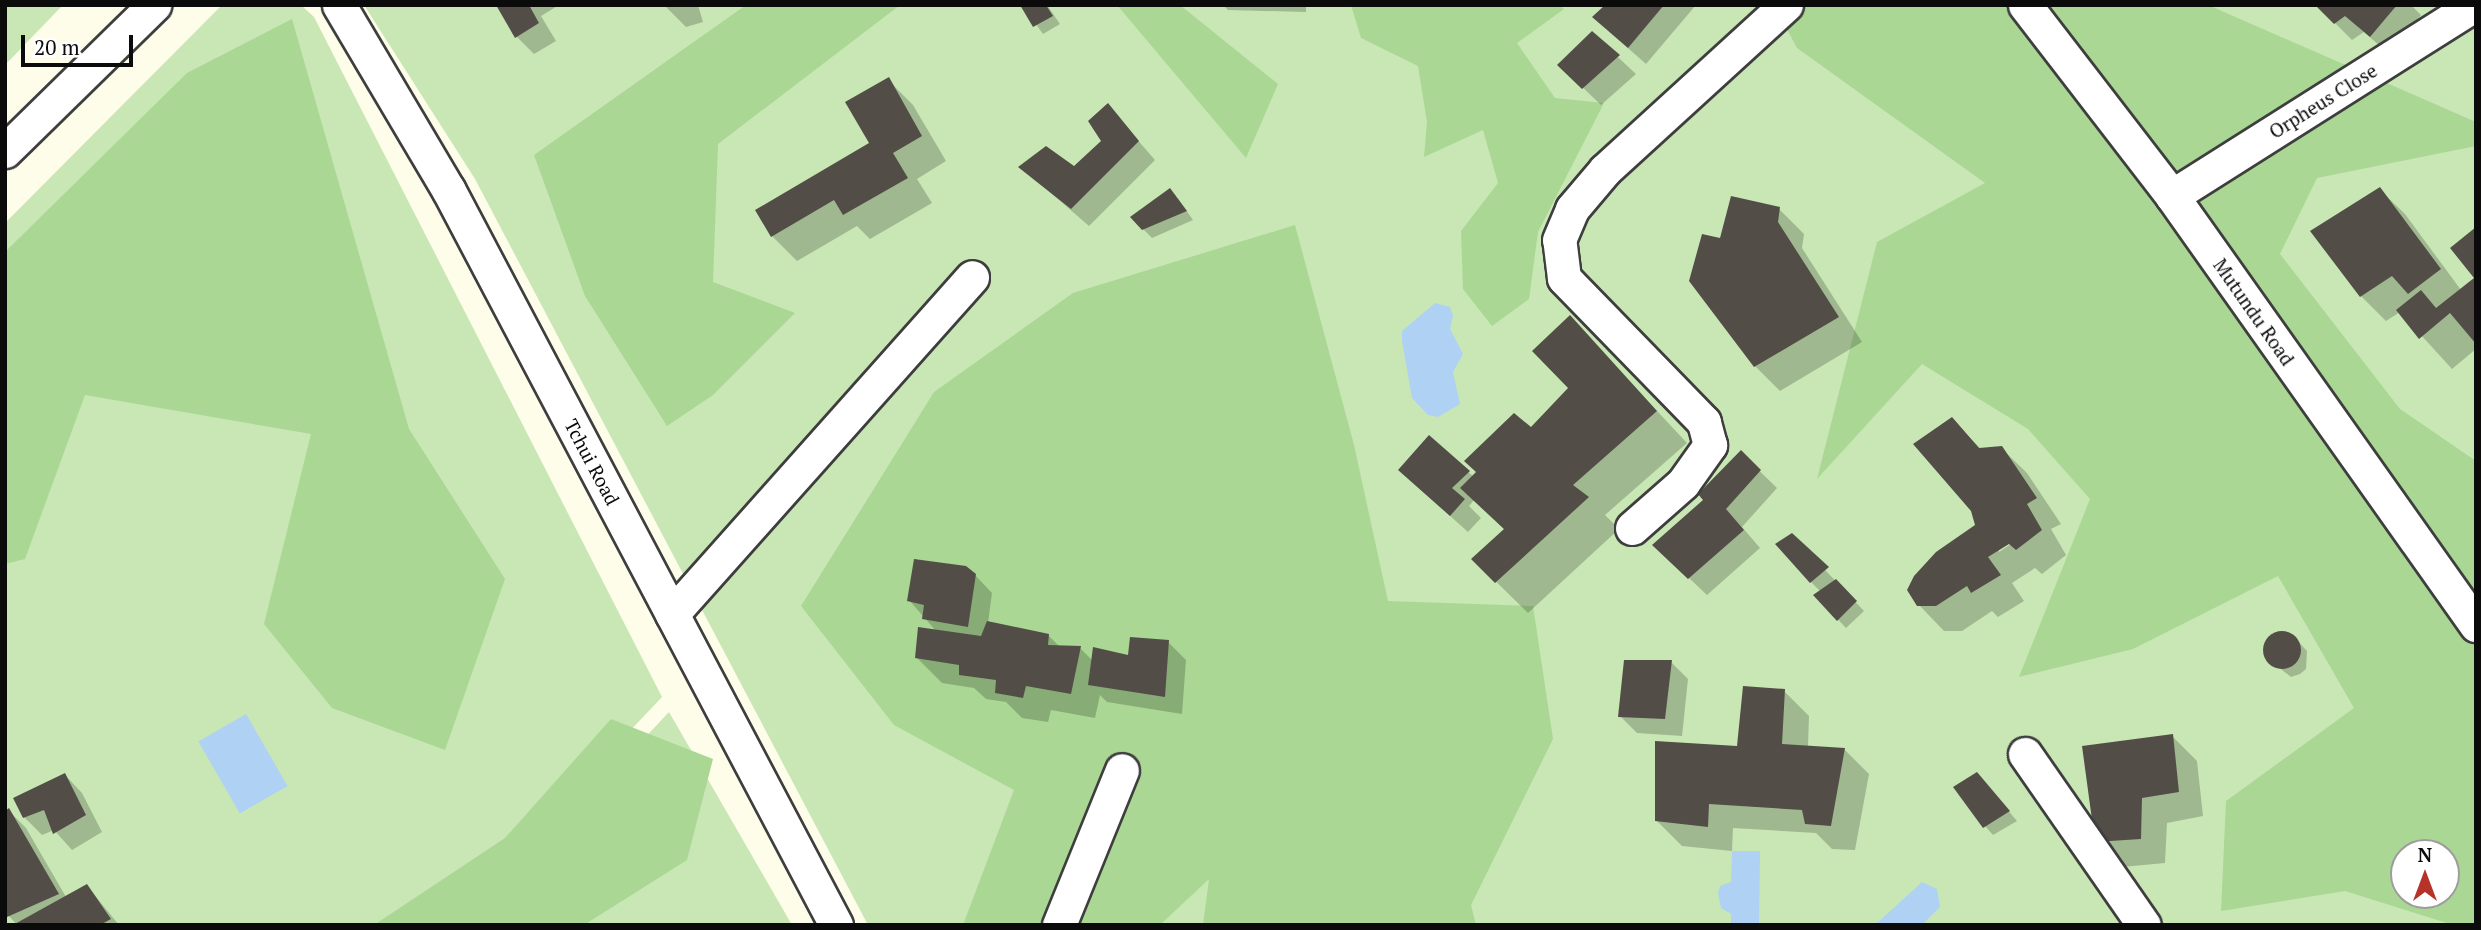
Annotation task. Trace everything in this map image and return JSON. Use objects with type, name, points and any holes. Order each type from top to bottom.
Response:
[{"type":"street","points":[[5,151],[153,5]]},
{"type":"street","name":"Tchui Road","points":[[339,5],[449,189],[836,925]]},
{"type":"street","points":[[1632,528],[1683,482],[1710,445],[1704,422],[1564,278],[1559,240],[1572,209],[1605,170],[1786,5]]},
{"type":"street","name":"Mutundu Road","points":[[2025,5],[2172,196],[2476,625]]},
{"type":"street","name":"Orpheus Close","points":[[2172,196],[2474,5]]},
{"type":"street","points":[[672,614],[972,277]]},
{"type":"street","points":[[2025,754],[2144,925]]},
{"type":"street","points":[[1059,925],[1122,770]]},
{"type":"green space","points":[[5,5],[63,5],[5,65]]},
{"type":"green space","points":[[222,5],[301,5],[314,17],[662,697],[446,925],[5,925],[5,223]]},
{"type":"green space","points":[[364,5],[1974,5],[2476,687],[2476,925],[868,925],[475,179]]},
{"type":"green space","points":[[746,5],[900,5],[718,144],[713,282],[795,313],[713,395],[667,426],[585,296],[534,155]]},
{"type":"green space","points":[[1117,5],[1180,5],[1278,84],[1246,158]]},
{"type":"green space","points":[[1351,5],[1558,5],[1564,9],[1517,43],[1555,98],[1604,103],[1538,232],[1529,299],[1492,326],[1463,289],[1461,231],[1498,183],[1483,130],[1424,157],[1427,122],[1418,66],[1361,38]]},
{"type":"green space","points":[[1774,5],[2208,5],[2476,122],[2476,146],[2317,178],[2280,254],[2400,409],[2476,461],[2476,924],[2453,925],[2402,909],[2460,909],[2460,839],[2390,839],[2390,905],[2345,891],[2221,911],[2226,801],[2354,708],[2278,576],[2133,649],[2019,677],[2090,499],[2028,429],[1922,364],[1817,479],[1877,242],[1985,183],[1797,48]]},
{"type":"green space","points":[[1996,5],[2476,5],[2476,662]]},
{"type":"green space","points":[[292,19],[409,429],[505,579],[445,750],[332,708],[264,624],[311,434],[85,395],[25,559],[5,564],[5,252],[187,73]]},
{"type":"green space","points":[[1295,225],[1354,445],[1388,601],[1533,606],[1553,739],[1471,905],[1476,925],[1203,925],[1209,879],[1160,925],[963,925],[1014,790],[894,725],[801,606],[934,392],[1073,293]]},
{"type":"green space","points":[[669,712],[792,925],[469,925]]},
{"type":"green space","points":[[611,719],[713,759],[687,860],[584,925],[374,925],[505,838]]},
{"type":"water","points":[[1435,303],[1450,307],[1453,316],[1450,329],[1463,354],[1453,372],[1460,404],[1438,417],[1428,415],[1412,398],[1402,341],[1402,331]]},
{"type":"water","points":[[246,714],[288,786],[240,813],[198,742]]},
{"type":"water","points":[[1732,851],[1760,851],[1759,925],[1731,925],[1731,914],[1721,908],[1718,893],[1720,886],[1731,882]]},
{"type":"water","points":[[1922,882],[1937,889],[1940,907],[1922,925],[1875,925]]},
{"type":"building","points":[[496,5],[529,5],[539,23],[515,38]]},
{"type":"building","points":[[1020,5],[1046,5],[1053,16],[1033,27]]},
{"type":"building","points":[[1605,5],[1664,5],[1628,48],[1592,17]]},
{"type":"building","points":[[2315,5],[2397,5],[2370,37],[2345,16],[2334,24]]},
{"type":"building","points":[[1592,31],[1620,55],[1582,89],[1557,65]]},
{"type":"building","points":[[889,77],[922,136],[893,153],[908,178],[843,215],[834,200],[771,237],[755,210],[869,143],[845,102]]},
{"type":"building","points":[[1108,103],[1139,141],[1071,209],[1018,167],[1046,146],[1074,166],[1101,141],[1088,121]]},
{"type":"building","points":[[2380,187],[2441,269],[2408,294],[2392,276],[2360,297],[2310,231]]},
{"type":"building","points":[[1170,188],[1187,211],[1142,230],[1130,217]]},
{"type":"building","points":[[1731,196],[1780,207],[1778,222],[1839,317],[1754,367],[1689,281],[1702,234],[1720,238]]},
{"type":"building","points":[[2476,227],[2476,344],[2450,313],[2419,339],[2396,310],[2421,290],[2436,308],[2474,278],[2450,248]]},
{"type":"building","points":[[1570,315],[1657,411],[1573,485],[1589,497],[1495,583],[1471,559],[1504,529],[1460,488],[1476,472],[1464,461],[1514,413],[1531,427],[1568,388],[1532,351]]},
{"type":"building","points":[[1952,417],[1979,448],[2002,446],[2037,498],[2027,504],[2042,530],[2016,550],[2009,544],[1988,557],[2001,575],[1971,593],[1967,586],[1936,606],[1917,606],[1907,590],[1914,576],[1936,552],[1975,525],[1971,511],[1913,444]]},
{"type":"building","points":[[1429,435],[1470,471],[1452,488],[1465,499],[1450,516],[1398,470]]},
{"type":"building","points":[[1741,450],[1761,470],[1726,509],[1744,530],[1688,579],[1652,545],[1703,500],[1698,494]]},
{"type":"building","points":[[1792,533],[1829,567],[1810,583],[1775,544]]},
{"type":"building","points":[[914,559],[966,566],[976,574],[968,627],[922,619],[924,605],[907,601]]},
{"type":"building","points":[[1836,579],[1857,601],[1837,621],[1813,595]]},
{"type":"building","points":[[987,621],[1049,634],[1048,645],[1081,646],[1071,694],[1026,686],[1023,698],[995,693],[996,680],[959,675],[959,665],[915,658],[918,627],[981,636]]},
{"type":"building","points":[[2282,631],[2295,637],[2301,650],[2295,663],[2282,669],[2269,663],[2263,650],[2269,637]]},
{"type":"building","points":[[1130,637],[1169,640],[1165,697],[1088,685],[1093,647],[1128,655]]},
{"type":"building","points":[[1624,660],[1672,660],[1665,719],[1618,717]]},
{"type":"building","points":[[1743,686],[1785,689],[1782,744],[1845,748],[1831,826],[1805,824],[1802,810],[1709,804],[1708,827],[1655,821],[1655,741],[1737,746]]},
{"type":"building","points":[[2173,734],[2179,792],[2142,798],[2141,839],[2095,842],[2082,746]]},
{"type":"building","points":[[1977,772],[2010,811],[1983,828],[1953,787]]},
{"type":"building","points":[[65,773],[86,815],[53,834],[44,810],[23,818],[13,798]]},
{"type":"building","points":[[9,808],[59,894],[7,917],[5,811]]},
{"type":"building","points":[[87,884],[111,919],[100,925],[13,925]]}]
